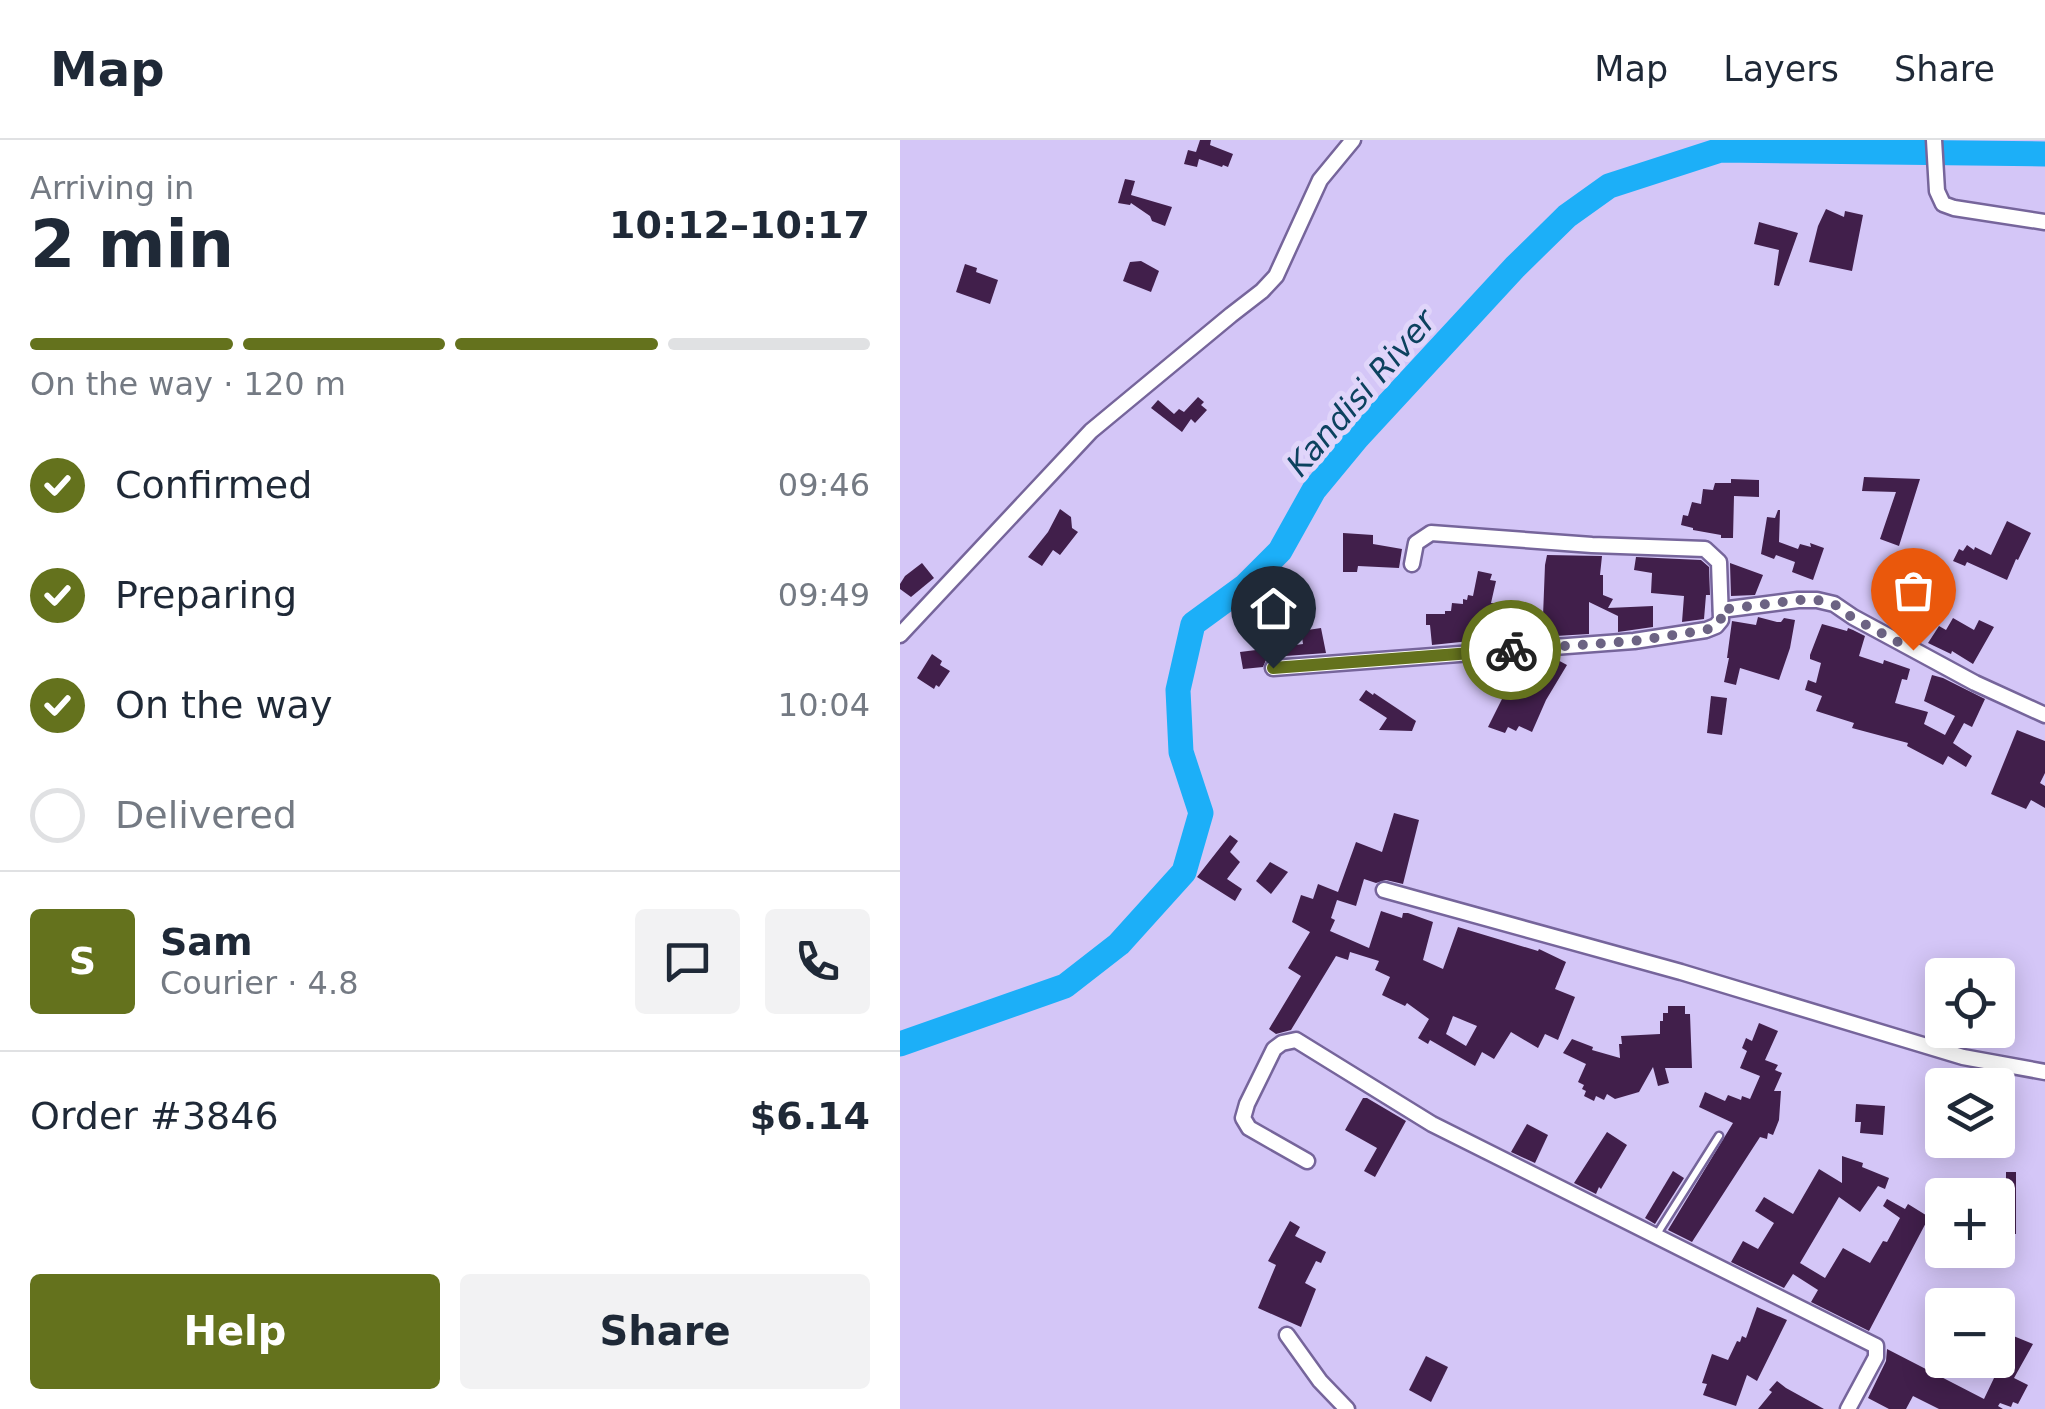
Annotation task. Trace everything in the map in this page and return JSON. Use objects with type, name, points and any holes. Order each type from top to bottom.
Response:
[{"type":"street","points":[[900,635],[1092,431],[1276,276],[1320,180],[1353,140]]},
{"type":"street","points":[[1934,140],[1937,191],[1943,204],[2045,222]]},
{"type":"street","points":[[1273,668],[1634,641],[1706,630],[1721,620],[1720,562],[1705,549],[1592,546],[1430,534],[1416,543],[1412,564]]},
{"type":"street","points":[[1720,610],[1798,600],[1834,604],[1975,683],[2045,715]]},
{"type":"street","points":[[1384,890],[1735,988],[1963,1057],[2045,1072]]},
{"type":"street","points":[[1307,1161],[1249,1128],[1243,1118],[1274,1049],[1296,1040],[1432,1124],[1876,1346],[1876,1356],[1848,1409]]},
{"type":"street","points":[[1286,1335],[1320,1381],[1347,1409]]},
{"type":"lane","points":[[1656,1235],[1719,1136]]},
{"type":"building","points":[[1200,140],[1211,140],[1210,145],[1233,154],[1228,167],[1199,159],[1197,167],[1184,164],[1188,150],[1196,152]]},
{"type":"building","points":[[1125,179],[1135,181],[1131,195],[1172,207],[1165,226],[1152,221],[1131,203],[1118,203]]},
{"type":"building","points":[[1826,209],[1844,217],[1845,211],[1863,215],[1852,271],[1809,262]]},
{"type":"building","points":[[1759,222],[1798,233],[1779,286],[1774,285],[1779,250],[1754,244]]},
{"type":"building","points":[[1141,261],[1159,271],[1151,292],[1123,281],[1130,262]]},
{"type":"building","points":[[965,264],[998,280],[990,304],[956,292]]},
{"type":"building","points":[[1198,397],[1207,410],[1195,423],[1191,419],[1182,432],[1151,408],[1158,400],[1174,414],[1179,409],[1184,412]]},
{"type":"building","points":[[1864,477],[1920,479],[1899,546],[1880,539],[1896,492],[1862,491]]},
{"type":"building","points":[[1731,479],[1759,480],[1759,497],[1734,496],[1733,538],[1681,525],[1692,502],[1701,504],[1703,489],[1713,490],[1715,483],[1731,483]]},
{"type":"building","points":[[1060,509],[1071,517],[1072,528],[1078,532],[1060,555],[1053,550],[1042,566],[1028,557]]},
{"type":"building","points":[[1778,510],[1779,542],[1798,549],[1800,544],[1811,547],[1810,543],[1824,548],[1813,580],[1792,572],[1795,562],[1761,554],[1767,517],[1775,518]]},
{"type":"building","points":[[2007,521],[2031,533],[2007,580],[1967,562],[1965,566],[1953,561],[1959,549],[1963,551],[1967,545],[1991,555]]},
{"type":"building","points":[[1343,533],[1373,535],[1373,544],[1402,549],[1399,568],[1358,566],[1357,572],[1343,572]]},
{"type":"building","points":[[1547,555],[1602,556],[1603,595],[1613,599],[1608,608],[1653,606],[1653,627],[1618,632],[1618,616],[1589,602],[1589,634],[1514,635],[1514,622],[1521,622],[1521,615],[1543,616]]},
{"type":"building","points":[[1636,557],[1701,560],[1709,567],[1710,595],[1706,595],[1704,619],[1682,622],[1684,596],[1651,593],[1652,573],[1634,570]]},
{"type":"building","points":[[922,563],[934,578],[911,597],[900,589],[900,584]]},
{"type":"building","points":[[1730,563],[1763,575],[1755,595],[1731,596]]},
{"type":"building","points":[[1478,571],[1492,574],[1490,580],[1496,581],[1489,639],[1432,645],[1426,614],[1445,614],[1451,611],[1452,603],[1463,604],[1468,595],[1473,596]]},
{"type":"building","points":[[1758,617],[1777,622],[1784,618],[1795,620],[1779,680],[1740,668],[1736,685],[1724,682],[1732,621],[1756,625]]},
{"type":"building","points":[[1953,618],[1974,630],[1979,620],[1994,627],[1973,664],[1928,643],[1939,626],[1946,630]]},
{"type":"building","points":[[1822,624],[1847,631],[1848,628],[1865,636],[1859,656],[1910,669],[1907,680],[1902,679],[1895,703],[1928,712],[1924,724],[1945,735],[1955,716],[1924,701],[1932,675],[1985,699],[1972,727],[1964,723],[1953,743],[1972,756],[1966,767],[1948,756],[1943,765],[1907,746],[1908,743],[1852,728],[1854,723],[1816,711],[1822,696],[1805,690],[1808,680],[1816,683],[1821,663],[1810,659],[1810,655]]},
{"type":"building","points":[[1321,628],[1326,653],[1272,657],[1263,667],[1243,669],[1240,652],[1303,644],[1301,631]]},
{"type":"building","points":[[932,654],[950,671],[934,689],[917,678]]},
{"type":"building","points":[[1554,658],[1567,665],[1532,732],[1519,726],[1516,731],[1508,727],[1505,733],[1488,727],[1510,683],[1494,673],[1499,664],[1515,673],[1521,660],[1533,666],[1537,659]]},
{"type":"building","points":[[1366,690],[1416,721],[1412,731],[1379,730],[1387,718],[1359,700]]},
{"type":"building","points":[[1711,696],[1727,698],[1722,735],[1707,733]]},
{"type":"building","points":[[2017,730],[2045,741],[2045,773],[2040,783],[2045,786],[2045,808],[2031,800],[2026,809],[1991,794]]},
{"type":"building","points":[[1394,813],[1419,820],[1403,884],[1364,879],[1356,906],[1337,900],[1330,931],[1369,948],[1381,911],[1402,918],[1403,913],[1408,913],[1433,922],[1423,960],[1443,969],[1458,927],[1539,949],[1566,962],[1555,989],[1575,997],[1558,1040],[1545,1034],[1538,1048],[1511,1032],[1494,1059],[1482,1052],[1475,1066],[1430,1040],[1428,1044],[1418,1038],[1429,1019],[1407,1003],[1405,1006],[1382,995],[1390,977],[1375,970],[1379,961],[1350,952],[1348,960],[1336,956],[1291,1030],[1276,1034],[1269,1029],[1301,976],[1288,968],[1310,932],[1292,922],[1301,895],[1313,899],[1318,884],[1338,892],[1356,842],[1382,852]],"holes":[[[1453,1016],[1477,1026],[1466,1046],[1446,1034]]]},
{"type":"building","points":[[1230,835],[1238,841],[1230,852],[1240,862],[1227,879],[1242,889],[1235,901],[1197,877]]},
{"type":"building","points":[[1270,862],[1288,872],[1271,894],[1256,881]]},
{"type":"building","points":[[1668,1006],[1685,1006],[1685,1014],[1690,1014],[1692,1068],[1665,1068],[1669,1083],[1658,1086],[1653,1067],[1639,1092],[1615,1099],[1607,1094],[1604,1100],[1596,1096],[1594,1101],[1584,1096],[1584,1085],[1578,1082],[1586,1064],[1563,1053],[1572,1039],[1620,1058],[1621,1036],[1660,1034],[1660,1021],[1663,1013],[1668,1013]]},
{"type":"building","points":[[1759,1023],[1778,1031],[1765,1060],[1778,1065],[1775,1070],[1782,1073],[1774,1091],[1781,1091],[1779,1120],[1773,1135],[1768,1133],[1767,1139],[1760,1137],[1692,1242],[1668,1230],[1733,1123],[1699,1107],[1705,1092],[1725,1101],[1728,1095],[1750,1099],[1760,1076],[1740,1068],[1747,1051],[1742,1048],[1746,1038],[1752,1041]]},
{"type":"building","points":[[1363,1098],[1406,1121],[1375,1177],[1364,1171],[1377,1148],[1345,1130]]},
{"type":"building","points":[[1856,1104],[1885,1106],[1883,1135],[1860,1133],[1861,1122],[1855,1122]]},
{"type":"building","points":[[1527,1124],[1548,1135],[1535,1163],[1511,1152]]},
{"type":"building","points":[[1607,1132],[1627,1145],[1596,1194],[1574,1183]]},
{"type":"building","points":[[1842,1156],[1889,1178],[1885,1189],[1878,1186],[1860,1212],[1839,1197],[1800,1263],[1825,1278],[1843,1248],[1870,1263],[1883,1241],[1887,1242],[1900,1218],[1883,1206],[1887,1199],[1905,1209],[1908,1204],[1925,1215],[1925,1225],[1869,1331],[1811,1302],[1818,1290],[1793,1274],[1784,1288],[1731,1262],[1743,1241],[1758,1249],[1774,1223],[1755,1211],[1764,1197],[1793,1214],[1819,1169],[1842,1183]]},
{"type":"building","points":[[1673,1171],[1684,1178],[1655,1224],[1645,1218]]},
{"type":"building","points":[[2006,1172],[2016,1172],[2016,1234],[2015,1178],[2006,1178]]},
{"type":"building","points":[[1290,1221],[1300,1227],[1295,1236],[1326,1252],[1321,1263],[1316,1261],[1305,1283],[1316,1289],[1301,1327],[1258,1308],[1276,1265],[1268,1261]]},
{"type":"building","points":[[1757,1307],[1787,1320],[1757,1381],[1747,1375],[1736,1406],[1703,1395],[1707,1384],[1702,1383],[1712,1354],[1728,1360],[1737,1341],[1742,1336],[1746,1338]]},
{"type":"building","points":[[2015,1337],[2033,1344],[2015,1376]]},
{"type":"building","points":[[1887,1349],[1925,1369],[1925,1378],[1943,1378],[1984,1399],[1994,1378],[2014,1378],[2028,1385],[2018,1404],[2013,1402],[2011,1407],[2000,1403],[1998,1406],[2003,1409],[1939,1409],[1913,1396],[1906,1409],[1889,1409],[1868,1398],[1886,1361]]},
{"type":"building","points":[[1426,1356],[1448,1367],[1431,1402],[1409,1390]]},
{"type":"building","points":[[1777,1381],[1786,1388],[1824,1409],[1758,1409]]},
{"type":"waterway","name":"Kandisi River","points":[[900,1044],[1065,986],[1119,944],[1184,872],[1201,813],[1181,752],[1178,690],[1193,624],[1245,586],[1280,551],[1314,490],[1357,438],[1567,216],[1609,186],[1720,150],[2045,154]]},
{"type":"way so far","points":[[1511,650],[1634,641],[1706,630],[1721,620],[1720,610],[1817,600],[1834,604],[1913,650]]},
{"type":"route","points":[[1273,668],[1511,650]]}]
